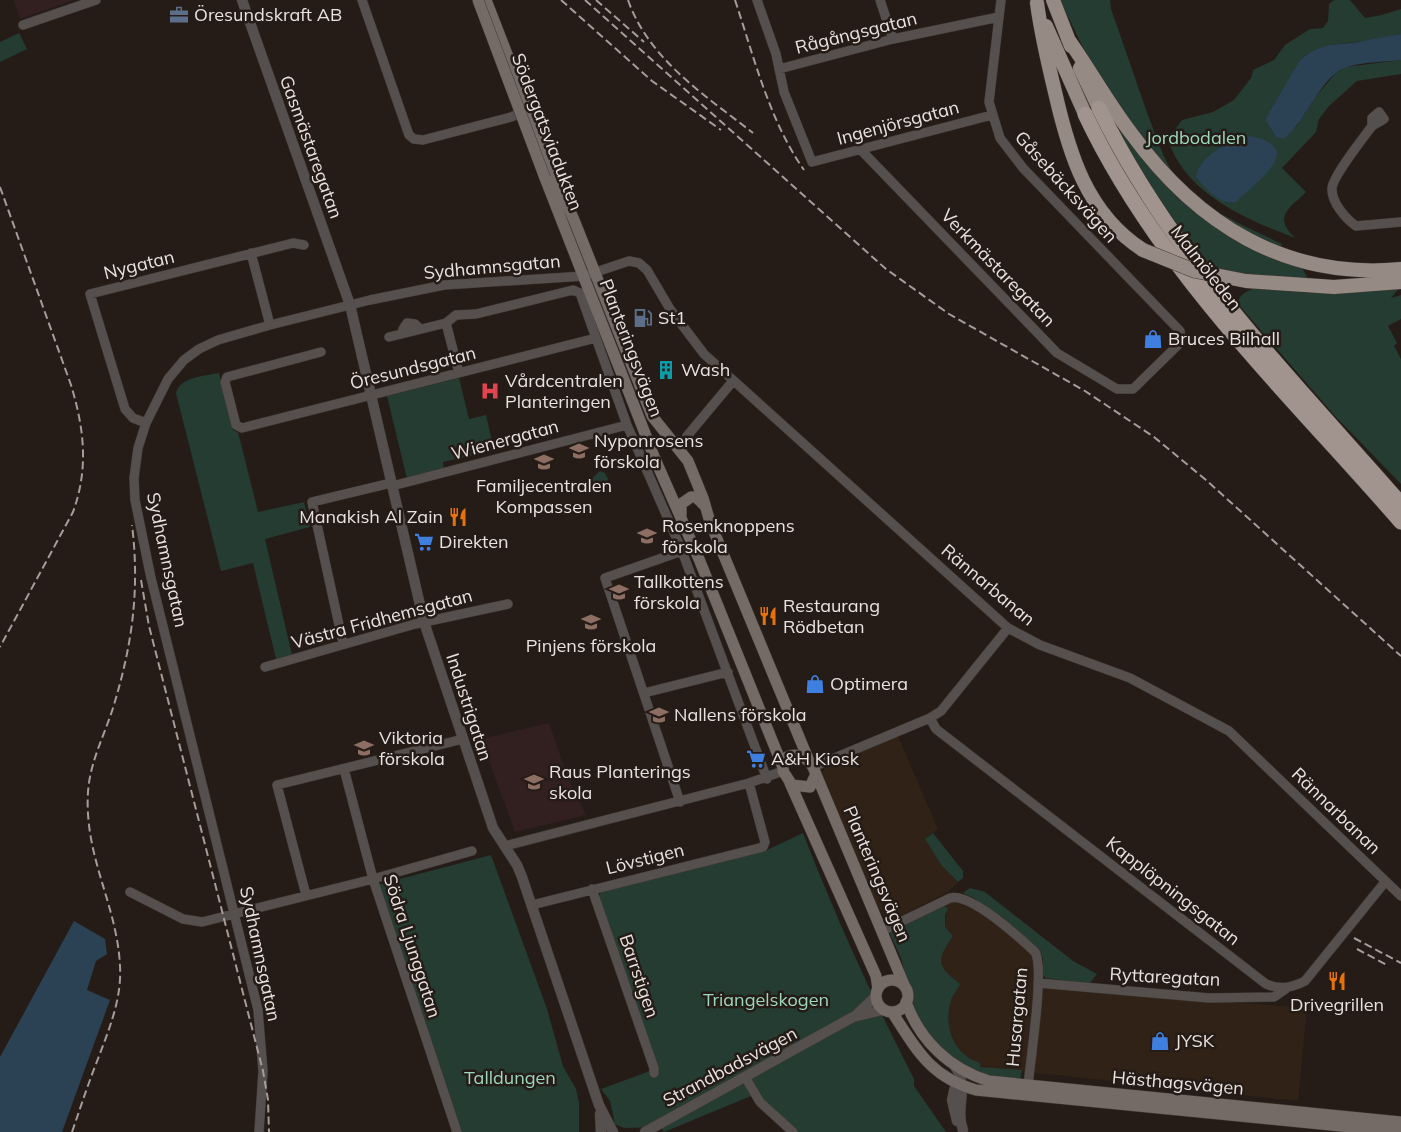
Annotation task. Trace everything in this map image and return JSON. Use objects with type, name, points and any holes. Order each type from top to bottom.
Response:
[{"type":"highway","name":"Malmöleden","points":[[1053,0],[1092,111],[1120,180],[1140,212],[1194,285],[1401,522]]},
{"type":"highway","name":"Malmöleden","points":[[1036,1],[1092,111],[1153,204],[1206,277],[1401,504]]},
{"type":"highway","points":[[1036,1],[1042,37],[1068,146],[1082,182],[1105,218],[1128,240],[1144,250],[1195,271],[1246,281],[1317,287],[1401,282]]},
{"type":"highway","points":[[1068,39],[1132,135],[1176,188],[1210,216],[1247,240],[1298,260],[1366,270],[1401,269]]},
{"type":"main road","name":"Södergatsviadukten","points":[[478,0],[589,275]]},
{"type":"main road","name":"Södergatsviadukten","points":[[484,0],[549,176]]},
{"type":"main road","name":"Planteringsvägen","points":[[589,275],[652,416],[668,439],[688,461],[710,522],[904,987]]},
{"type":"main road","name":"Planteringsvägen","points":[[589,275],[655,458],[783,768]]},
{"type":"main road","points":[[682,520],[680,508],[682,502],[694,497],[705,506]]},
{"type":"main road","points":[[790,782],[796,786],[810,787],[812,768],[797,755],[784,759],[783,768],[876,976],[877,1003],[888,1011],[929,1066],[961,1084],[984,1079]]},
{"type":"main road","points":[[877,993],[889,981],[898,982],[904,987],[908,996],[906,1002],[899,1010],[888,1011]]},
{"type":"main road","points":[[906,1002],[914,1020],[928,1041],[954,1065]]},
{"type":"main road","name":"Hästhagsvägen","points":[[954,1065],[984,1079],[1028,1086],[1401,1122]]},
{"type":"main road","name":"Hästhagsvägen","points":[[961,1084],[1010,1094],[1401,1132]]},
{"type":"street","points":[[23,25],[96,0]]},
{"type":"street","name":"Gasmästaregatan","points":[[242,0],[350,305]]},
{"type":"street","points":[[362,0],[409,135],[420,140],[515,116],[520,109],[520,95],[484,0]]},
{"type":"street","points":[[757,0],[779,69]]},
{"type":"street","points":[[880,0],[893,39]]},
{"type":"street","name":"Gåsebäcksvägen","points":[[1001,0],[989,102],[1000,138],[1023,168],[1180,331],[1181,339],[1133,389],[1126,389]]},
{"type":"street","name":"Rågångsgatan","points":[[779,69],[893,39],[999,17]]},
{"type":"street","name":"Ingenjörsgatan","points":[[779,69],[784,92],[812,162],[992,115]]},
{"type":"street","points":[[1372,126],[1334,181],[1332,188],[1336,203],[1356,226],[1401,222]]},
{"type":"street","name":"Verkmästaregatan","points":[[861,150],[1057,353],[1117,389],[1126,389]]},
{"type":"street","name":"Nygatan","points":[[146,423],[133,418],[125,409],[90,294],[294,243],[304,245]]},
{"type":"street","points":[[251,253],[270,325]]},
{"type":"street","name":"Rännarbanan","points":[[589,275],[629,261],[639,263],[646,270],[694,342],[733,381],[1008,628],[1040,645],[1130,678],[1229,731],[1401,896]]},
{"type":"street","name":"Sydhamnsgatan","points":[[259,1132],[262,1071],[260,1024],[236,913],[156,596],[135,500],[135,465],[146,423],[168,379],[190,355],[218,340],[350,305],[444,285],[508,279],[589,275]]},
{"type":"street","name":"Planteringsvägen","points":[[446,323],[456,315],[476,314],[573,290],[578,291],[627,425],[682,550],[767,779]]},
{"type":"street","name":"Industrigatan","points":[[350,305],[424,622],[493,828],[517,865],[599,1105],[613,1132]]},
{"type":"street","points":[[389,337],[446,323],[459,373]]},
{"type":"street","name":"Öresundsgatan","points":[[322,352],[227,377],[225,382],[237,426],[242,428],[596,338]]},
{"type":"street","points":[[681,452],[687,436],[733,381]]},
{"type":"street","name":"Wienergatan","points":[[343,643],[312,502],[391,485],[627,425]]},
{"type":"street","points":[[680,802],[605,578],[682,550]]},
{"type":"street","name":"Västra Fridhemsgatan","points":[[265,667],[334,648],[343,643],[424,622],[508,604]]},
{"type":"street","points":[[812,768],[930,718],[941,711],[1008,628]]},
{"type":"street","points":[[644,693],[728,672]]},
{"type":"street","name":"Kapplöpningsgatan","points":[[930,718],[936,729],[1266,984],[1287,988]]},
{"type":"street","points":[[306,895],[277,785],[463,739]]},
{"type":"street","name":"Södra Ljunggatan","points":[[344,768],[373,879],[457,1132]]},
{"type":"street","points":[[505,846],[767,779],[783,768]]},
{"type":"street","name":"Lövstigen","points":[[532,905],[765,845],[749,784]]},
{"type":"street","points":[[130,892],[191,922],[202,922],[373,879],[472,851]]},
{"type":"street","points":[[1287,988],[1305,981],[1385,882]]},
{"type":"street","name":"Barrstigen","points":[[592,889],[654,1068],[654,1073]]},
{"type":"street","name":"Husargatan","points":[[882,931],[950,898],[962,897],[974,903],[1035,952],[1039,960],[1038,983],[1028,1086]]},
{"type":"street","name":"Ryttaregatan","points":[[1038,983],[1209,998],[1274,997],[1287,988]]},
{"type":"street","name":"Strandbadsvägen","points":[[853,1018],[877,993]]},
{"type":"street","name":"Strandbadsvägen","points":[[638,1132],[647,1131],[853,1018],[888,1011]]},
{"type":"street","points":[[954,1065],[961,1084],[952,1095],[952,1110],[964,1131]]},
{"type":"street","points":[[745,1077],[760,1102],[793,1132]]},
{"type":"street","name":"Industrigatan","points":[[599,1105],[601,1132]]},
{"type":"shaded area","points":[[13,0],[74,0],[20,19]]},
{"type":"shaded area","name":"Raus Planterings skola","points":[[549,723],[567,775],[586,815],[515,832],[482,742],[485,738]]},
{"type":"shaded area","points":[[898,736],[938,829],[925,839],[942,866],[958,882],[948,892],[895,919],[883,915],[881,910],[878,911],[822,773],[827,765]]},
{"type":"shaded area","points":[[954,901],[969,903],[1032,953],[1035,970],[1034,987],[1307,1008],[1298,1101],[980,1067],[960,1052],[948,1028],[950,1002],[960,984],[943,971],[940,959],[941,954],[953,936],[945,927],[947,910],[944,905]]},
{"type":"green space","points":[[1060,0],[1110,0],[1111,9],[1149,118],[1162,152],[1175,176],[1191,193],[1203,202],[1228,218],[1282,244],[1280,249],[1265,244],[1197,202],[1143,140],[1089,60]]},
{"type":"green space","name":"Jordbodalen","points":[[1334,0],[1350,0],[1365,18],[1401,9],[1401,34],[1326,46],[1306,55],[1300,60],[1267,123],[1276,137],[1296,127],[1317,95],[1335,74],[1345,67],[1401,60],[1401,74],[1357,81],[1329,106],[1319,119],[1316,132],[1282,168],[1306,192],[1289,209],[1284,219],[1288,230],[1295,238],[1237,213],[1202,189],[1188,175],[1176,158],[1168,139],[1182,120],[1213,112],[1234,100],[1251,78],[1253,70],[1274,60],[1285,45],[1310,29],[1323,28],[1328,21],[1329,4]]},
{"type":"green space","points":[[19,33],[27,49],[0,62],[0,42]]},
{"type":"green space","points":[[1111,119],[1176,192],[1301,266],[1310,282],[1255,278],[1208,268],[1142,174]]},
{"type":"green space","points":[[1400,287],[1391,298],[1401,295],[1401,319],[1388,326],[1397,343],[1394,346],[1401,359],[1401,484],[1334,415],[1238,304],[1241,296],[1255,288],[1309,293]]},
{"type":"green space","points":[[219,373],[233,430],[238,432],[258,512],[304,502],[310,527],[265,539],[292,655],[276,659],[253,563],[221,571],[176,393],[178,388],[187,380]]},
{"type":"green space","points":[[459,378],[469,419],[486,415],[494,450],[443,462],[444,470],[407,479],[387,396]]},
{"type":"green space","points":[[600,471],[605,473],[608,479],[607,491],[590,486],[593,477]]},
{"type":"green space","name":"Triangelskogen","points":[[803,833],[828,896],[884,1019],[914,1079],[914,1086],[946,1132],[788,1132],[755,1103],[751,1096],[664,1132],[661,1127],[624,1128],[615,1124],[610,1101],[601,1089],[658,1068],[599,897],[601,891],[767,850]]},
{"type":"green space","points":[[933,833],[963,871],[963,878],[958,882],[942,866],[925,839]]},
{"type":"green space","name":"Talldungen","points":[[491,855],[547,1009],[563,1066],[576,1089],[579,1103],[579,1132],[461,1132],[377,885]]},
{"type":"green space","points":[[970,888],[985,892],[1073,961],[1097,974],[1089,984],[1046,978],[1043,975],[1043,959],[1040,950],[974,898],[963,893]]},
{"type":"green space","points":[[944,905],[948,909],[945,915],[945,927],[953,936],[941,957],[941,962],[946,972],[960,984],[952,999],[949,1011],[948,1021],[953,1039],[963,1054],[980,1063],[980,1067],[1022,1070],[1020,1080],[991,1077],[968,1069],[936,1044],[916,1014],[901,958],[889,932]]},
{"type":"water","points":[[1401,34],[1401,60],[1360,64],[1347,67],[1338,72],[1321,89],[1292,131],[1284,139],[1276,137],[1266,118],[1300,60],[1307,54],[1328,46]]},
{"type":"water","points":[[1244,136],[1256,137],[1268,142],[1276,150],[1277,156],[1266,173],[1236,202],[1224,201],[1213,195],[1196,177],[1198,170],[1202,163],[1214,152]]},
{"type":"water","points":[[74,921],[105,939],[107,954],[96,961],[87,990],[110,1000],[62,1132],[0,1132],[0,1057]]},
{"type":"railway","points":[[561,0],[652,81],[721,130]]},
{"type":"railway","points":[[585,0],[886,269],[949,314],[1085,391],[1154,437],[1206,480],[1401,656]]},
{"type":"railway","points":[[596,0],[644,42]]},
{"type":"railway","points":[[628,0],[637,21],[664,59],[698,90],[753,133]]},
{"type":"railway","points":[[735,0],[772,109],[792,151],[804,170]]},
{"type":"railway","points":[[0,187],[71,385],[82,432],[83,448],[81,480],[73,512],[0,647]]},
{"type":"railway","points":[[72,1132],[105,1040],[119,991],[120,966],[118,943],[91,838],[88,816],[88,792],[91,770],[120,685],[133,618],[135,573],[132,525]]},
{"type":"railway","points":[[141,580],[149,626],[263,1071],[268,1100],[269,1132]]},
{"type":"railway","points":[[1354,938],[1401,963]]},
{"type":"railway","points":[[1357,949],[1387,965]]},
{"type":"place","name":"Öresundskraft AB","points":[[179,15]]},
{"type":"place","name":"St1","points":[[643,318]]},
{"type":"place","name":"Bruces Bilhall","points":[[1153,339]]},
{"type":"place","name":"Wash","points":[[666,370]]},
{"type":"place","name":"Vårdcentralen Planteringen","points":[[490,391]]},
{"type":"place","name":"Nyponrosens förskola","points":[[579,451]]},
{"type":"place","name":"Familjecentralen Kompassen","points":[[544,462]]},
{"type":"place","name":"Manakish Al Zain","points":[[458,517]]},
{"type":"place","name":"Rosenknoppens förskola","points":[[647,536]]},
{"type":"place","name":"Direkten","points":[[424,542]]},
{"type":"place","name":"Tallkottens förskola","points":[[619,592]]},
{"type":"place","name":"Restaurang Rödbetan","points":[[768,616]]},
{"type":"place","name":"Pinjens förskola","points":[[591,622]]},
{"type":"place","name":"Optimera","points":[[815,684]]},
{"type":"place","name":"Nallens förskola","points":[[659,715]]},
{"type":"place","name":"Viktoria förskola","points":[[364,748]]},
{"type":"place","name":"A&H Kiosk","points":[[756,759]]},
{"type":"place","name":"Raus Planterings skola","points":[[534,782]]},
{"type":"place","name":"Drivegrillen","points":[[1337,981]]},
{"type":"place","name":"JYSK","points":[[1160,1041]]}]
